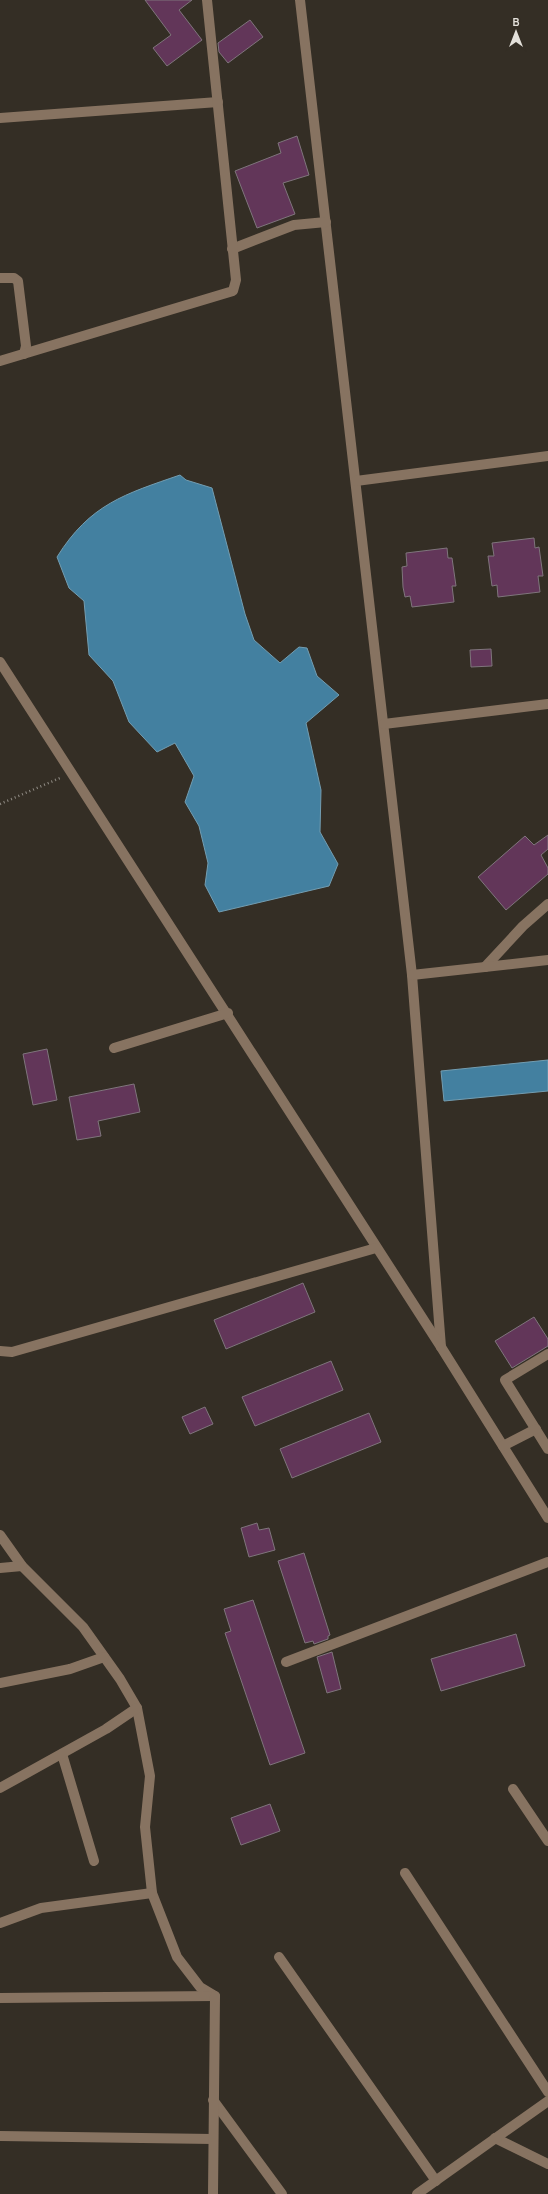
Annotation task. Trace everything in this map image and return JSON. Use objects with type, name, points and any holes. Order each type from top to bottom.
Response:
[{"type":"street","points":[[0,361],[233,291],[236,280],[208,0]]},
{"type":"street","points":[[300,0],[412,975],[441,1347]]},
{"type":"street","points":[[0,118],[218,102]]},
{"type":"street","points":[[232,249],[294,225],[326,222]]},
{"type":"street","points":[[0,278],[14,278],[18,281],[26,346],[24,354]]},
{"type":"street","points":[[356,481],[548,456]]},
{"type":"street","points":[[0,662],[228,1014],[376,1248],[441,1347],[548,1518]]},
{"type":"street","points":[[384,724],[548,704]]},
{"type":"street","points":[[485,967],[523,926],[548,904]]},
{"type":"street","points":[[412,975],[548,960]]},
{"type":"street","points":[[114,1048],[228,1014]]},
{"type":"street","points":[[0,1351],[12,1352],[376,1248]]},
{"type":"street","points":[[548,1354],[505,1380],[548,1449]]},
{"type":"street","points":[[503,1446],[536,1429]]},
{"type":"street","points":[[0,1535],[22,1566],[83,1627],[104,1656],[137,1708],[150,1776],[145,1827],[152,1893],[178,1957],[200,1987],[215,1996]]},
{"type":"street","points":[[286,1662],[548,1562]]},
{"type":"street","points":[[0,1568],[22,1566]]},
{"type":"street","points":[[0,1683],[70,1669],[104,1656]]},
{"type":"street","points":[[0,1788],[106,1729],[137,1708]]},
{"type":"street","points":[[62,1754],[94,1860]]},
{"type":"street","points":[[513,1789],[548,1841]]},
{"type":"street","points":[[405,1873],[548,2092]]},
{"type":"street","points":[[0,1923],[41,1908],[152,1893]]},
{"type":"street","points":[[279,1957],[436,2181]]},
{"type":"street","points":[[0,1998],[215,1996]]},
{"type":"street","points":[[213,2194],[215,1996]]},
{"type":"street","points":[[213,2100],[282,2194]]},
{"type":"street","points":[[417,2194],[548,2101]]},
{"type":"street","points":[[0,2136],[213,2139]]},
{"type":"street","points":[[495,2138],[548,2164]]},
{"type":"path","points":[[0,804],[72,773]]},
{"type":"water","points":[[180,475],[186,480],[212,488],[245,614],[254,640],[280,663],[299,647],[307,648],[317,676],[339,695],[306,723],[321,790],[320,832],[338,864],[329,886],[219,912],[205,885],[208,863],[199,826],[185,802],[194,776],[175,743],[157,752],[129,722],[113,681],[89,655],[84,601],[69,588],[57,557],[82,524],[110,503],[142,488]]},
{"type":"water","points":[[548,1060],[548,1091],[444,1101],[441,1071]]},
{"type":"building","points":[[145,0],[192,0],[179,10],[202,40],[167,66],[153,48],[171,35]]},
{"type":"building","points":[[250,20],[263,37],[228,63],[219,52],[218,43]]},
{"type":"building","points":[[297,136],[309,175],[283,183],[295,214],[257,228],[235,171],[281,153],[278,143]]},
{"type":"building","points":[[534,538],[535,548],[539,547],[543,576],[538,576],[540,592],[498,597],[497,585],[492,586],[488,556],[494,556],[492,543]]},
{"type":"building","points":[[447,548],[448,558],[452,558],[456,586],[452,586],[454,602],[412,607],[410,596],[405,597],[403,587],[402,567],[407,566],[406,553]]},
{"type":"building","points":[[491,649],[492,666],[471,667],[470,650]]},
{"type":"building","points":[[548,835],[548,849],[541,855],[548,868],[548,874],[506,910],[478,877],[525,836],[534,845]]},
{"type":"building","points":[[47,1049],[57,1100],[33,1105],[23,1054]]},
{"type":"building","points":[[134,1084],[140,1112],[98,1121],[101,1136],[77,1140],[69,1097]]},
{"type":"building","points":[[303,1283],[315,1312],[226,1349],[214,1320]]},
{"type":"building","points":[[534,1317],[548,1339],[548,1346],[512,1368],[495,1341]]},
{"type":"building","points":[[331,1361],[343,1390],[255,1426],[242,1397]]},
{"type":"building","points":[[205,1407],[213,1424],[190,1434],[182,1417]]},
{"type":"building","points":[[369,1413],[381,1442],[292,1478],[280,1449]]},
{"type":"building","points":[[257,1523],[259,1530],[269,1528],[275,1550],[249,1557],[241,1528]]},
{"type":"building","points":[[304,1553],[330,1635],[328,1636],[328,1639],[314,1644],[313,1641],[305,1643],[278,1561]]},
{"type":"building","points":[[253,1600],[305,1753],[270,1765],[225,1633],[231,1631],[224,1609]]},
{"type":"building","points":[[516,1634],[525,1666],[441,1691],[431,1659]]},
{"type":"building","points":[[332,1652],[341,1689],[327,1693],[317,1657]]},
{"type":"building","points":[[270,1804],[280,1831],[241,1845],[231,1818]]}]
